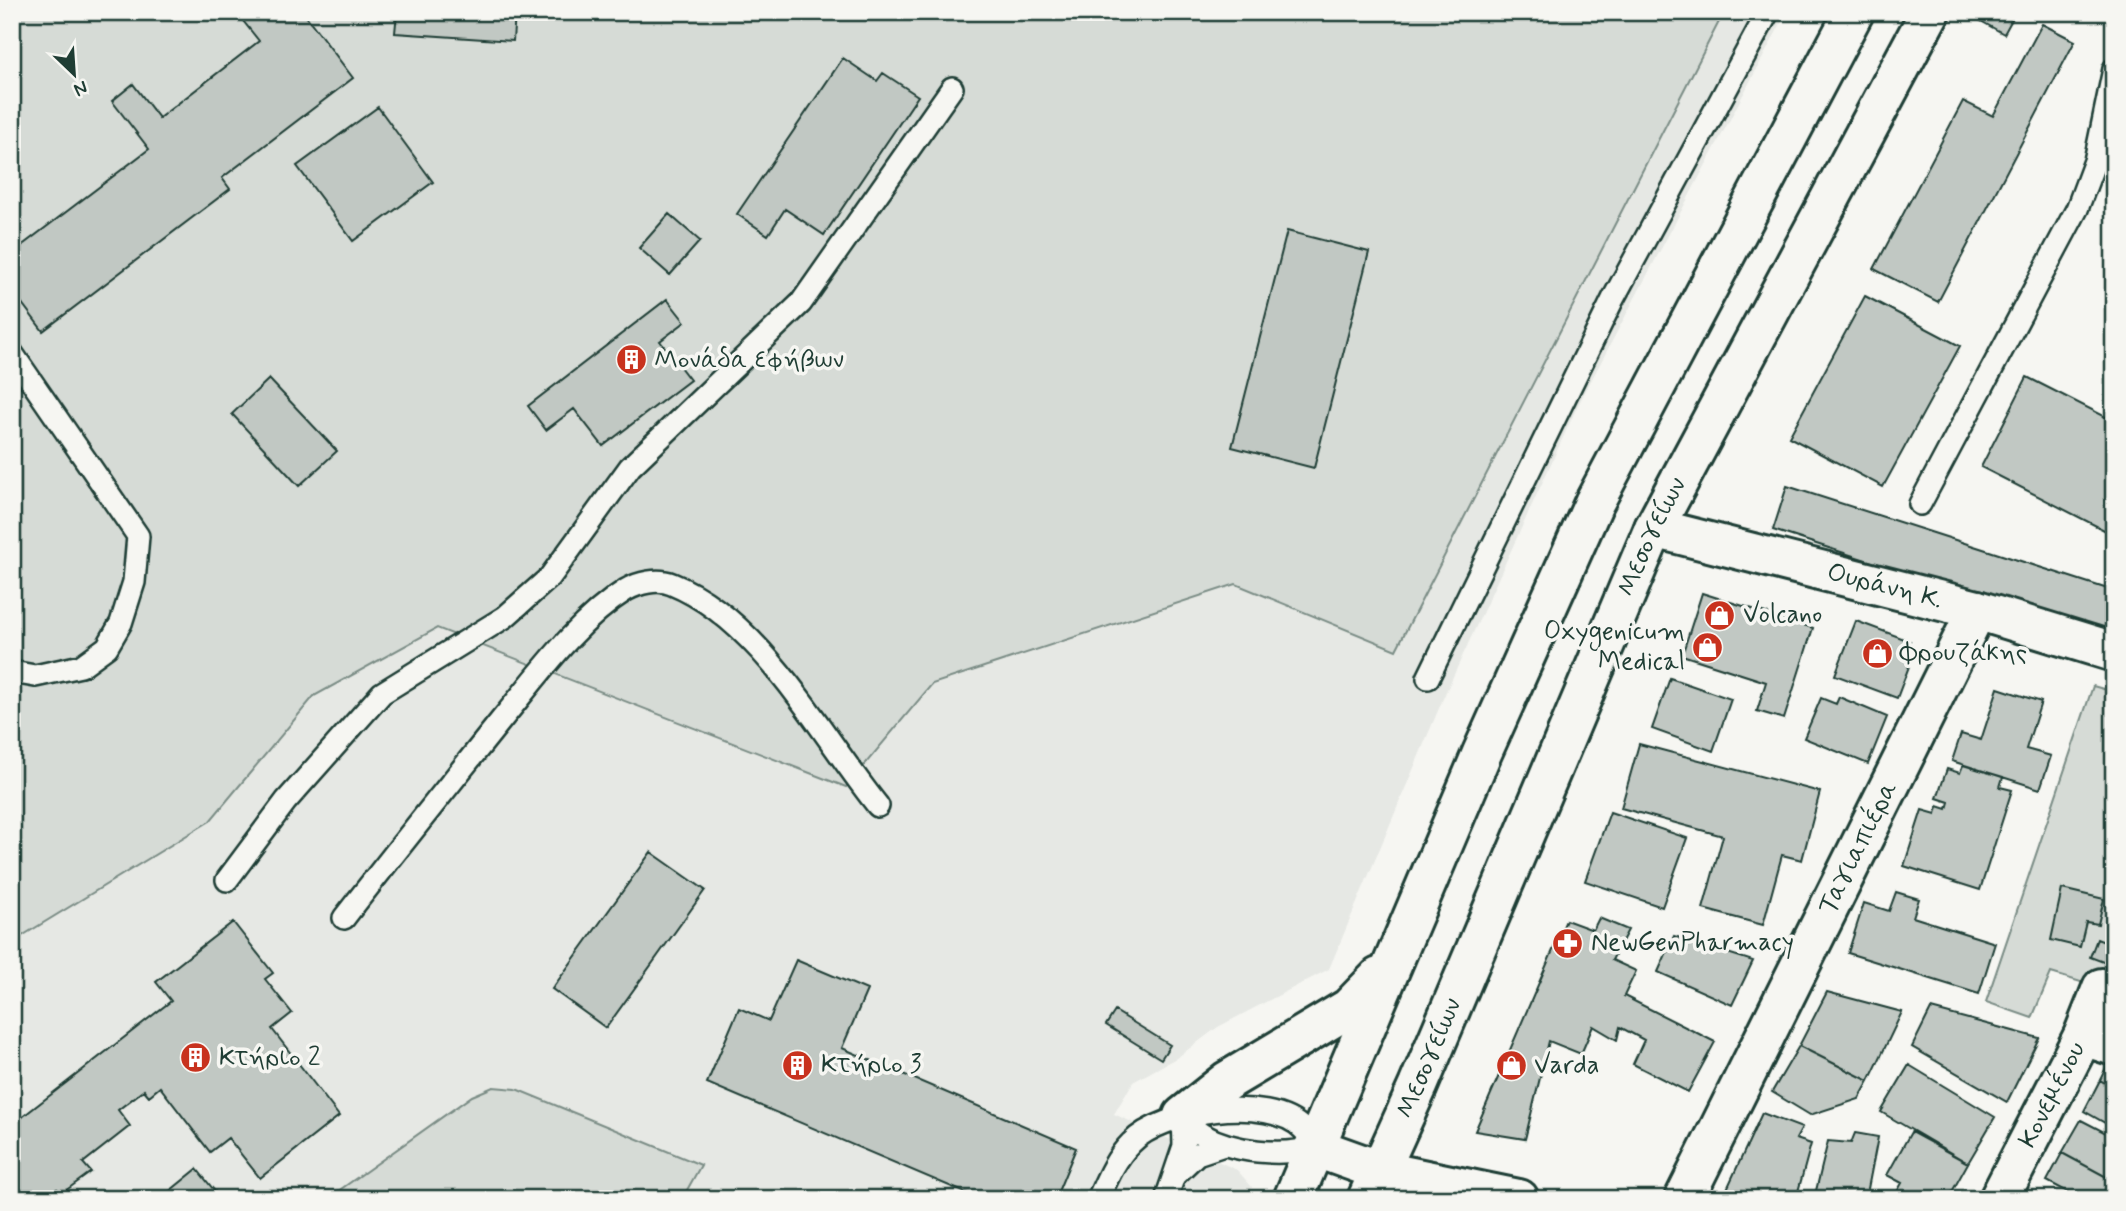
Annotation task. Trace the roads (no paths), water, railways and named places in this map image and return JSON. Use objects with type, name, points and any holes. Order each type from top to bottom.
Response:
[{"type":"main road","points":[[1293,1199],[1390,966],[1594,503],[1854,12]]},
{"type":"main road","name":"Μεσογείων","points":[[1372,1185],[1418,1086],[1654,528],[1930,12]]},
{"type":"main road","name":"Ουράνη Κ.","points":[[1654,528],[1977,610],[2114,652]]},
{"type":"main road","name":"Ταγιαπιέρα","points":[[1684,1199],[1977,610]]},
{"type":"main road","points":[[1183,1116],[1227,1081],[1349,1008],[1390,966]]},
{"type":"main road","name":"Κονεμένου","points":[[1999,1199],[2098,1041],[2102,988]]},
{"type":"main road","points":[[1314,1147],[1372,1185],[1519,1199]]},
{"type":"lane","points":[[1428,678],[1613,299],[1768,12]]},
{"type":"lane","points":[[1920,504],[2077,209],[2095,161],[2114,69]]},
{"type":"lane","points":[[227,880],[286,801],[382,693],[505,617],[550,577],[630,467],[801,303],[952,88]]},
{"type":"lane","points":[[12,353],[138,536],[134,582],[121,623],[107,647],[81,666],[35,676],[12,671]]},
{"type":"lane","points":[[344,918],[519,698],[587,621],[629,588],[651,581],[670,582],[698,598],[773,662],[842,761],[878,806]]},
{"type":"lane","points":[[1098,1199],[1114,1165],[1132,1142],[1157,1125],[1183,1116],[1228,1108],[1281,1116],[1303,1128],[1314,1147],[1285,1154],[1224,1144],[1201,1134],[1183,1116]]},
{"type":"lane","points":[[1166,1199],[1184,1146],[1183,1116]]},
{"type":"lane","points":[[1176,1174],[1197,1154],[1224,1144]]},
{"type":"place","name":"Μονάδα εφήβων","points":[[631,360]]},
{"type":"place","name":"Volcano","points":[[1720,615]]},
{"type":"place","name":"Oxygenicum Medical","points":[[1708,647]]},
{"type":"place","name":"Φρουζάκης","points":[[1877,653]]},
{"type":"place","name":"NewGenPharmacy","points":[[1568,943]]},
{"type":"place","name":"Κτήριο 2","points":[[196,1058]]},
{"type":"place","name":"Κτήριο 3","points":[[798,1065]]},
{"type":"place","name":"Varda","points":[[1511,1066]]}]
